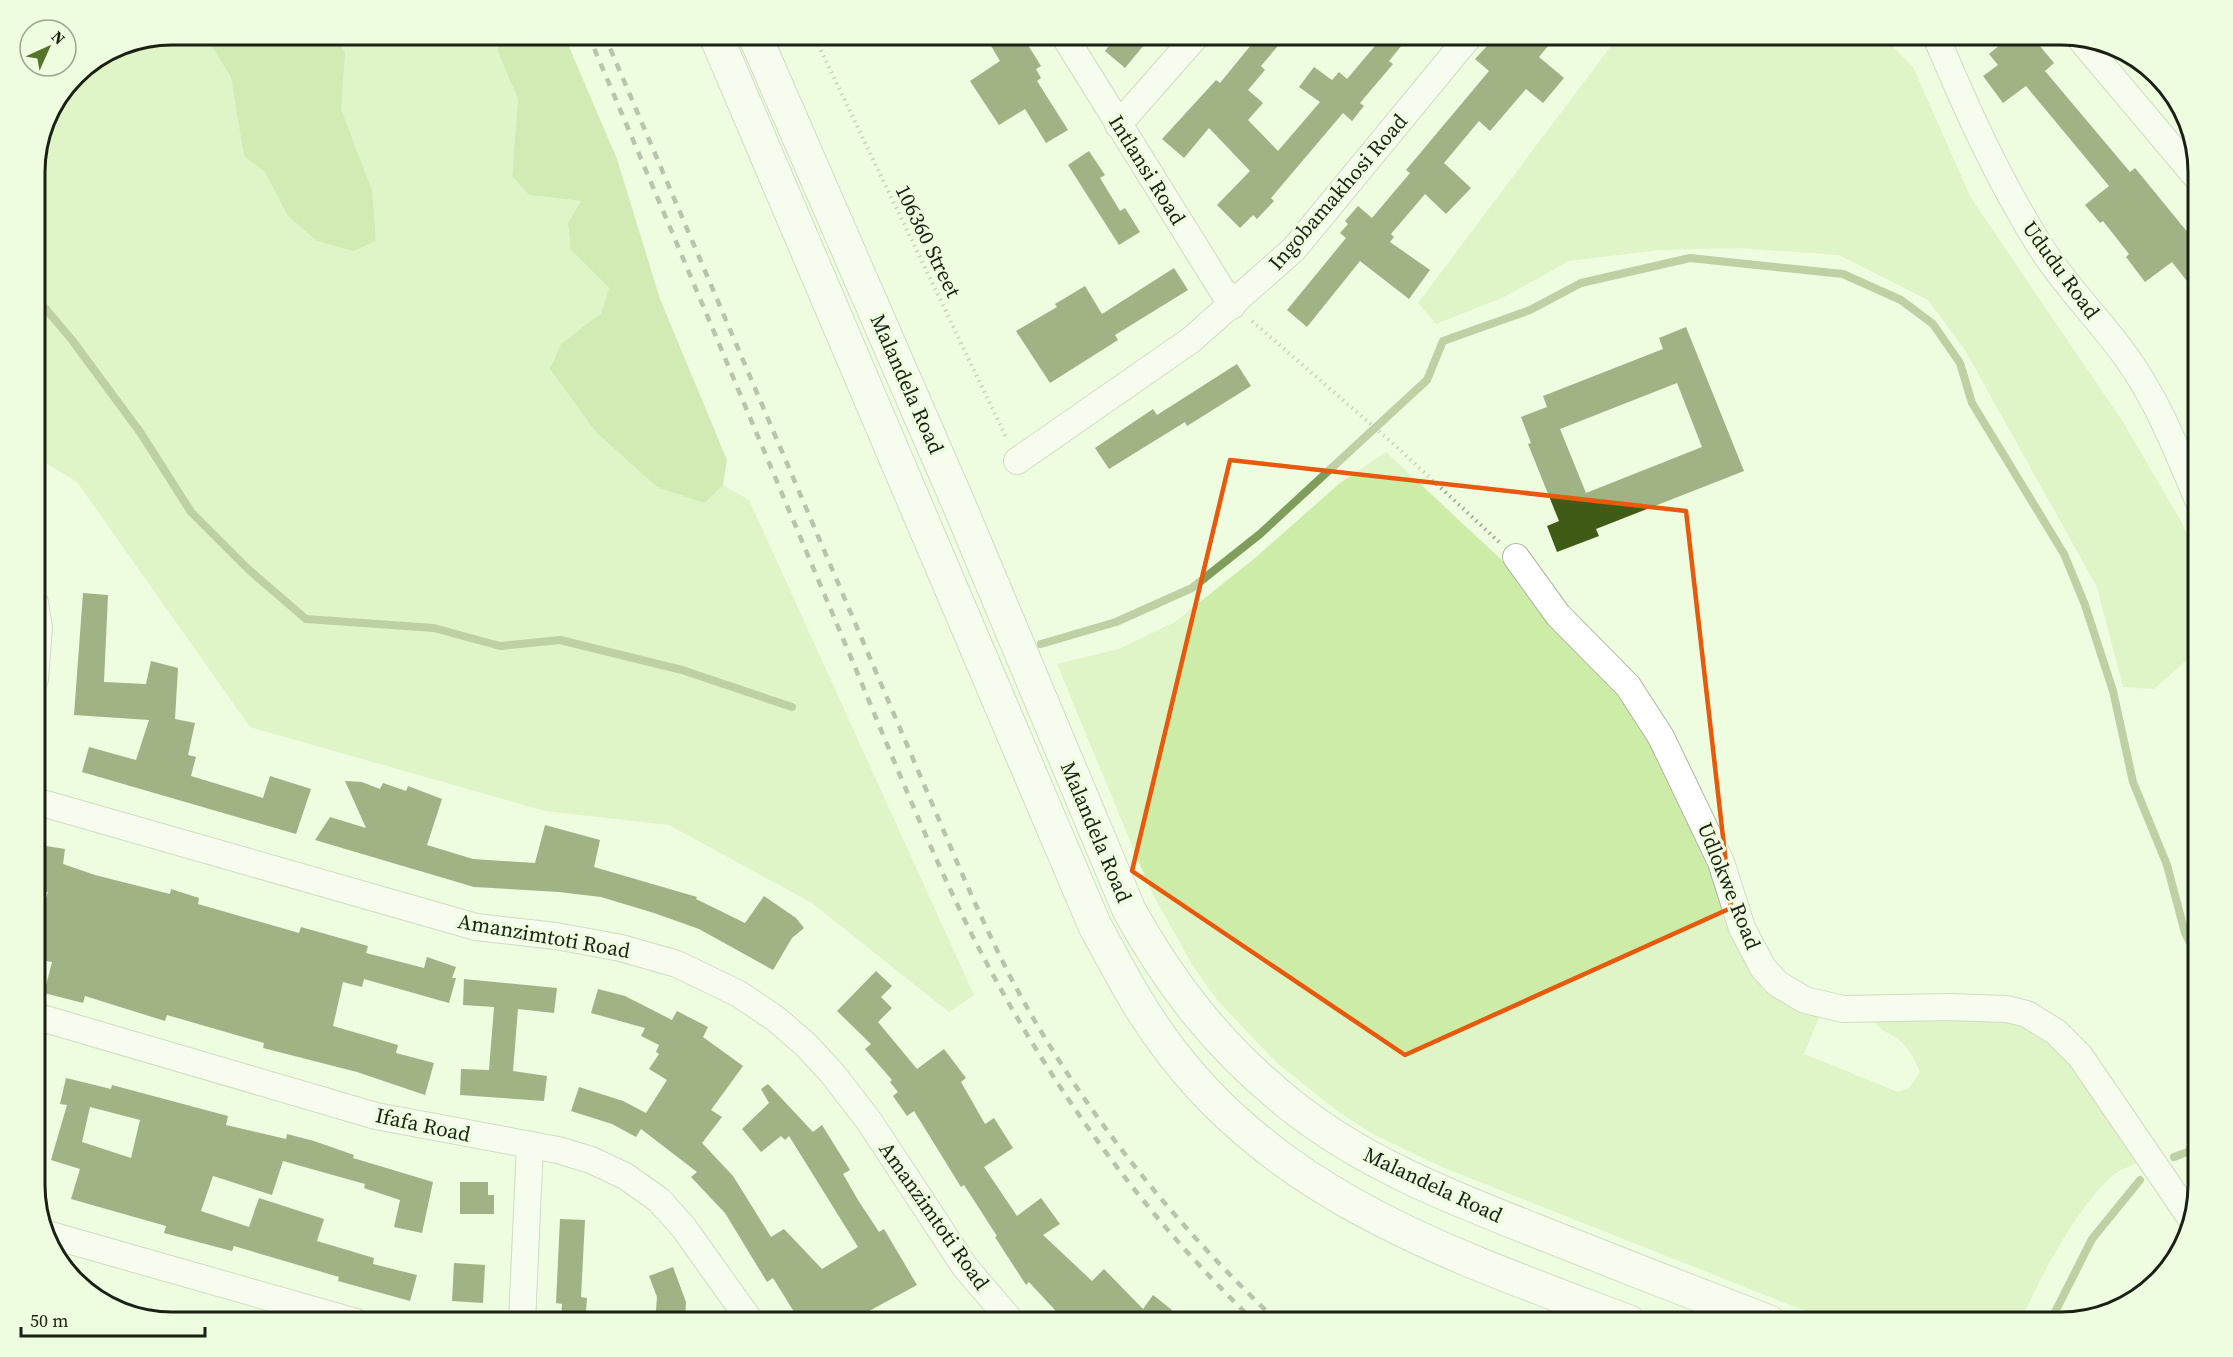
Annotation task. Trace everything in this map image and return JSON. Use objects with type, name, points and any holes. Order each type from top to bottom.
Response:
[{"type":"main road","name":"Malandela Road","points":[[719,45],[1095,926],[1162,1040],[1200,1086],[1242,1127],[1277,1156],[1322,1186],[1411,1237],[1601,1312]]},
{"type":"main road","name":"Malandela Road","points":[[759,45],[955,496],[1129,910],[1158,963],[1202,1019],[1247,1068],[1288,1103],[1375,1161],[1446,1196],[1741,1312]]},
{"type":"street","name":"Intlansi Road","points":[[1070,45],[1232,306]]},
{"type":"street","points":[[1118,124],[1188,45]]},
{"type":"street","name":"Ingobamakhosi Road","points":[[1017,461],[1191,340],[1294,249],[1462,45]]},
{"type":"street","name":"Ududu Road","points":[[1940,45],[1972,124],[2015,205],[2042,249],[2127,357],[2151,395],[2188,478]]},
{"type":"street","points":[[2088,48],[2188,167]]},
{"type":"street","name":"Udlokwe Road","points":[[1516,557],[1558,615],[1628,686],[1661,737],[1721,862],[1742,928],[1763,968],[1778,984],[1805,1000],[1843,1009],[1949,1007],[2007,1009],[2027,1014],[2056,1032],[2080,1056],[2185,1210]]},
{"type":"street","name":"Amanzimtoti Road","points":[[45,804],[476,927],[556,936],[621,948],[677,964],[739,994],[783,1025],[832,1073],[869,1121],[965,1267],[1003,1312]]},
{"type":"street","name":"Ifafa Road","points":[[45,1019],[376,1116],[530,1145],[591,1160],[625,1176],[659,1200],[684,1227],[743,1312]]},
{"type":"street","points":[[522,1312],[530,1145]]},
{"type":"street","points":[[56,1237],[318,1312]]},
{"type":"street","points":[[730,1312],[731,1294]]},
{"type":"path","name":"106360 Street","points":[[818,45],[1017,461]]},
{"type":"path","points":[[1232,306],[1397,447],[1516,557]]},
{"type":"highlighted area","points":[[1230,460],[1686,511],[1731,908],[1405,1055],[1132,871]]},
{"type":"green space","points":[[163,45],[498,45],[498,52],[518,99],[512,176],[529,195],[581,201],[571,250],[609,288],[601,313],[561,344],[705,503],[723,485],[749,500],[974,995],[949,1012],[812,903],[669,825],[545,811],[250,727],[77,482],[45,462],[45,163],[49,139],[62,108],[88,76],[108,62],[147,47]]},
{"type":"green space","points":[[211,45],[341,45],[345,53],[341,109],[372,191],[376,241],[353,251],[317,241],[288,216],[265,172],[244,156],[231,77]]},
{"type":"green space","points":[[498,45],[568,45],[617,159],[660,299],[727,460],[723,485],[705,503],[657,487],[596,432],[550,369],[561,344],[601,313],[609,288],[571,250],[568,223],[581,201],[529,195],[512,176],[518,99],[498,52]]},
{"type":"green space","points":[[1612,45],[1891,45],[1913,67],[1971,198],[2123,422],[2182,523],[2188,537],[2188,659],[2154,689],[2123,687],[2097,587],[1965,350],[1928,300],[1839,255],[1738,248],[1659,250],[1569,261],[1504,297],[1436,324],[1418,303]]},
{"type":"green space","points":[[1386,452],[1507,565],[1613,687],[1653,746],[1692,826],[1749,966],[1820,1015],[1804,1054],[1898,1092],[1909,1088],[1920,1072],[1906,1046],[1874,1021],[1952,1016],[1983,1017],[2022,1026],[2043,1039],[2080,1076],[2139,1162],[2114,1174],[2086,1205],[2061,1243],[2025,1312],[1808,1312],[1442,1167],[1373,1134],[1340,1113],[1277,1063],[1218,1001],[1193,966],[1150,889],[1057,664],[1119,649],[1175,622],[1255,558],[1340,483]]},
{"type":"building","points":[[991,45],[1028,45],[1041,66],[1036,69],[1041,78],[1037,81],[1068,130],[1046,143],[1025,109],[999,125],[970,81],[1000,61]]},
{"type":"building","points":[[1110,45],[1144,45],[1125,68],[1105,51]]},
{"type":"building","points":[[1251,45],[1279,45],[1261,66],[1265,70],[1248,90],[1263,103],[1248,120],[1278,151],[1320,102],[1299,87],[1314,67],[1332,80],[1339,72],[1347,79],[1376,45],[1402,45],[1389,61],[1393,64],[1360,103],[1364,106],[1352,121],[1343,113],[1271,198],[1274,201],[1257,219],[1253,215],[1240,228],[1217,205],[1250,171],[1209,128],[1184,158],[1162,139],[1216,80],[1220,83]]},
{"type":"building","points":[[1488,45],[1549,45],[1539,57],[1564,78],[1543,103],[1526,89],[1490,131],[1479,121],[1444,163],[1471,188],[1446,214],[1425,194],[1391,234],[1394,237],[1390,242],[1430,270],[1409,299],[1360,261],[1307,327],[1287,310],[1346,238],[1340,233],[1348,224],[1345,221],[1358,206],[1372,218],[1410,173],[1406,170],[1489,71],[1475,59]]},
{"type":"building","points":[[2000,45],[2039,45],[2054,63],[2045,71],[2130,172],[2135,168],[2188,233],[2188,282],[2172,262],[2145,282],[2126,257],[2129,254],[2103,221],[2100,223],[2085,205],[2109,186],[2026,86],[2003,103],[1983,76],[1998,65],[1989,54]]},
{"type":"building","points":[[1089,151],[1105,175],[1100,178],[1120,211],[1125,208],[1140,232],[1119,245],[1068,165]]},
{"type":"building","points":[[1174,268],[1188,290],[1115,335],[1118,340],[1050,383],[1016,331],[1057,307],[1055,304],[1085,286],[1102,314]]},
{"type":"building","points":[[1686,327],[1744,471],[1596,529],[1599,536],[1557,552],[1547,526],[1559,521],[1528,444],[1531,443],[1521,417],[1547,407],[1543,396],[1663,349],[1659,338]],"holes":[[[1677,383],[1702,447],[1586,493],[1560,429]]]},
{"type":"building","points":[[1237,364],[1251,386],[1187,426],[1185,422],[1109,469],[1095,448],[1153,409],[1157,415]]},
{"type":"building","points":[[83,593],[108,595],[104,682],[146,684],[151,661],[178,668],[175,719],[195,723],[188,755],[196,757],[191,776],[263,798],[270,776],[311,789],[296,834],[82,772],[89,747],[136,760],[149,720],[74,715]]},
{"type":"building","points":[[345,781],[362,782],[380,789],[383,783],[406,791],[408,786],[442,799],[427,845],[473,859],[535,863],[545,825],[600,840],[594,867],[697,897],[696,899],[745,923],[764,896],[796,918],[804,928],[792,938],[773,970],[699,929],[601,897],[474,887],[315,840],[330,817],[366,828]]},
{"type":"building","points":[[46,846],[65,849],[63,864],[95,875],[170,894],[171,889],[199,898],[198,904],[299,933],[301,927],[368,946],[366,953],[424,968],[427,957],[456,967],[452,978],[456,978],[449,1003],[364,979],[362,987],[343,982],[333,1026],[398,1045],[396,1053],[434,1063],[425,1095],[357,1072],[263,1048],[264,1043],[167,1015],[165,1021],[85,996],[83,1003],[45,993],[52,962],[46,961],[45,951],[45,901],[48,892],[45,892]]},
{"type":"building","points":[[876,971],[892,986],[881,997],[892,1008],[878,1022],[917,1069],[944,1049],[966,1078],[961,1082],[985,1124],[994,1118],[1013,1148],[984,1167],[1017,1216],[1041,1198],[1060,1224],[1043,1235],[1092,1281],[1104,1269],[1143,1309],[1153,1295],[1172,1310],[1170,1312],[1057,1312],[1029,1282],[1026,1285],[995,1237],[997,1236],[964,1185],[961,1187],[914,1111],[907,1116],[893,1096],[898,1092],[890,1082],[892,1080],[865,1049],[871,1044],[837,1011]]},
{"type":"building","points":[[464,979],[557,988],[554,1013],[518,1009],[513,1071],[547,1076],[544,1101],[460,1095],[461,1069],[489,1070],[494,1007],[463,1005]]},
{"type":"building","points":[[598,989],[625,996],[672,1020],[677,1011],[708,1027],[703,1037],[743,1066],[711,1110],[722,1117],[702,1143],[733,1176],[771,1237],[784,1229],[822,1269],[858,1247],[789,1136],[785,1140],[781,1136],[761,1152],[742,1129],[769,1103],[761,1089],[768,1084],[813,1132],[822,1125],[850,1170],[843,1174],[858,1200],[879,1232],[884,1229],[917,1285],[867,1312],[794,1312],[773,1278],[767,1282],[725,1213],[691,1177],[697,1172],[641,1129],[636,1137],[612,1124],[571,1111],[579,1087],[623,1101],[646,1113],[667,1080],[649,1069],[659,1054],[656,1052],[659,1045],[641,1036],[645,1028],[591,1013]]},
{"type":"building","points":[[66,1078],[111,1089],[112,1085],[228,1116],[226,1125],[286,1139],[287,1134],[314,1141],[354,1155],[353,1158],[433,1182],[422,1233],[394,1227],[400,1200],[364,1188],[365,1184],[283,1161],[272,1195],[213,1176],[201,1211],[249,1227],[259,1198],[324,1219],[317,1241],[374,1258],[373,1264],[417,1275],[410,1301],[338,1281],[339,1277],[234,1246],[232,1251],[164,1233],[166,1226],[71,1199],[80,1169],[51,1160],[67,1105],[60,1104]],"holes":[[[90,1107],[140,1120],[131,1158],[82,1142]]]},
{"type":"building","points":[[460,1182],[488,1182],[488,1195],[494,1195],[494,1214],[460,1214]]},
{"type":"building","points":[[560,1219],[585,1220],[581,1297],[587,1298],[586,1312],[562,1312],[562,1304],[556,1303]]},
{"type":"building","points":[[454,1263],[485,1265],[483,1303],[452,1301]]},
{"type":"building","points":[[673,1267],[686,1302],[686,1312],[656,1312],[657,1297],[649,1276]]},
{"type":"waterway","points":[[1041,644],[1116,622],[1192,588],[1260,534],[1427,380],[1443,341],[1530,310],[1581,283],[1690,258],[1843,274],[1901,300],[1933,324],[1960,363],[1972,403],[2064,554],[2085,605],[2113,691],[2133,782],[2167,865],[2188,939]]},
{"type":"waterway","points":[[45,308],[72,340],[140,432],[191,512],[248,569],[306,619],[434,628],[500,646],[560,640],[682,670],[792,707]]},
{"type":"waterway","points":[[2174,1157],[2188,1152]]},
{"type":"waterway","points":[[2055,1312],[2092,1239],[2140,1180]]},
{"type":"railway","points":[[593,45],[915,810],[971,933],[1030,1039],[1097,1140],[1172,1234],[1245,1312]]},
{"type":"railway","points":[[609,45],[958,865],[1012,980],[1067,1074],[1131,1162],[1202,1245],[1268,1312]]}]
